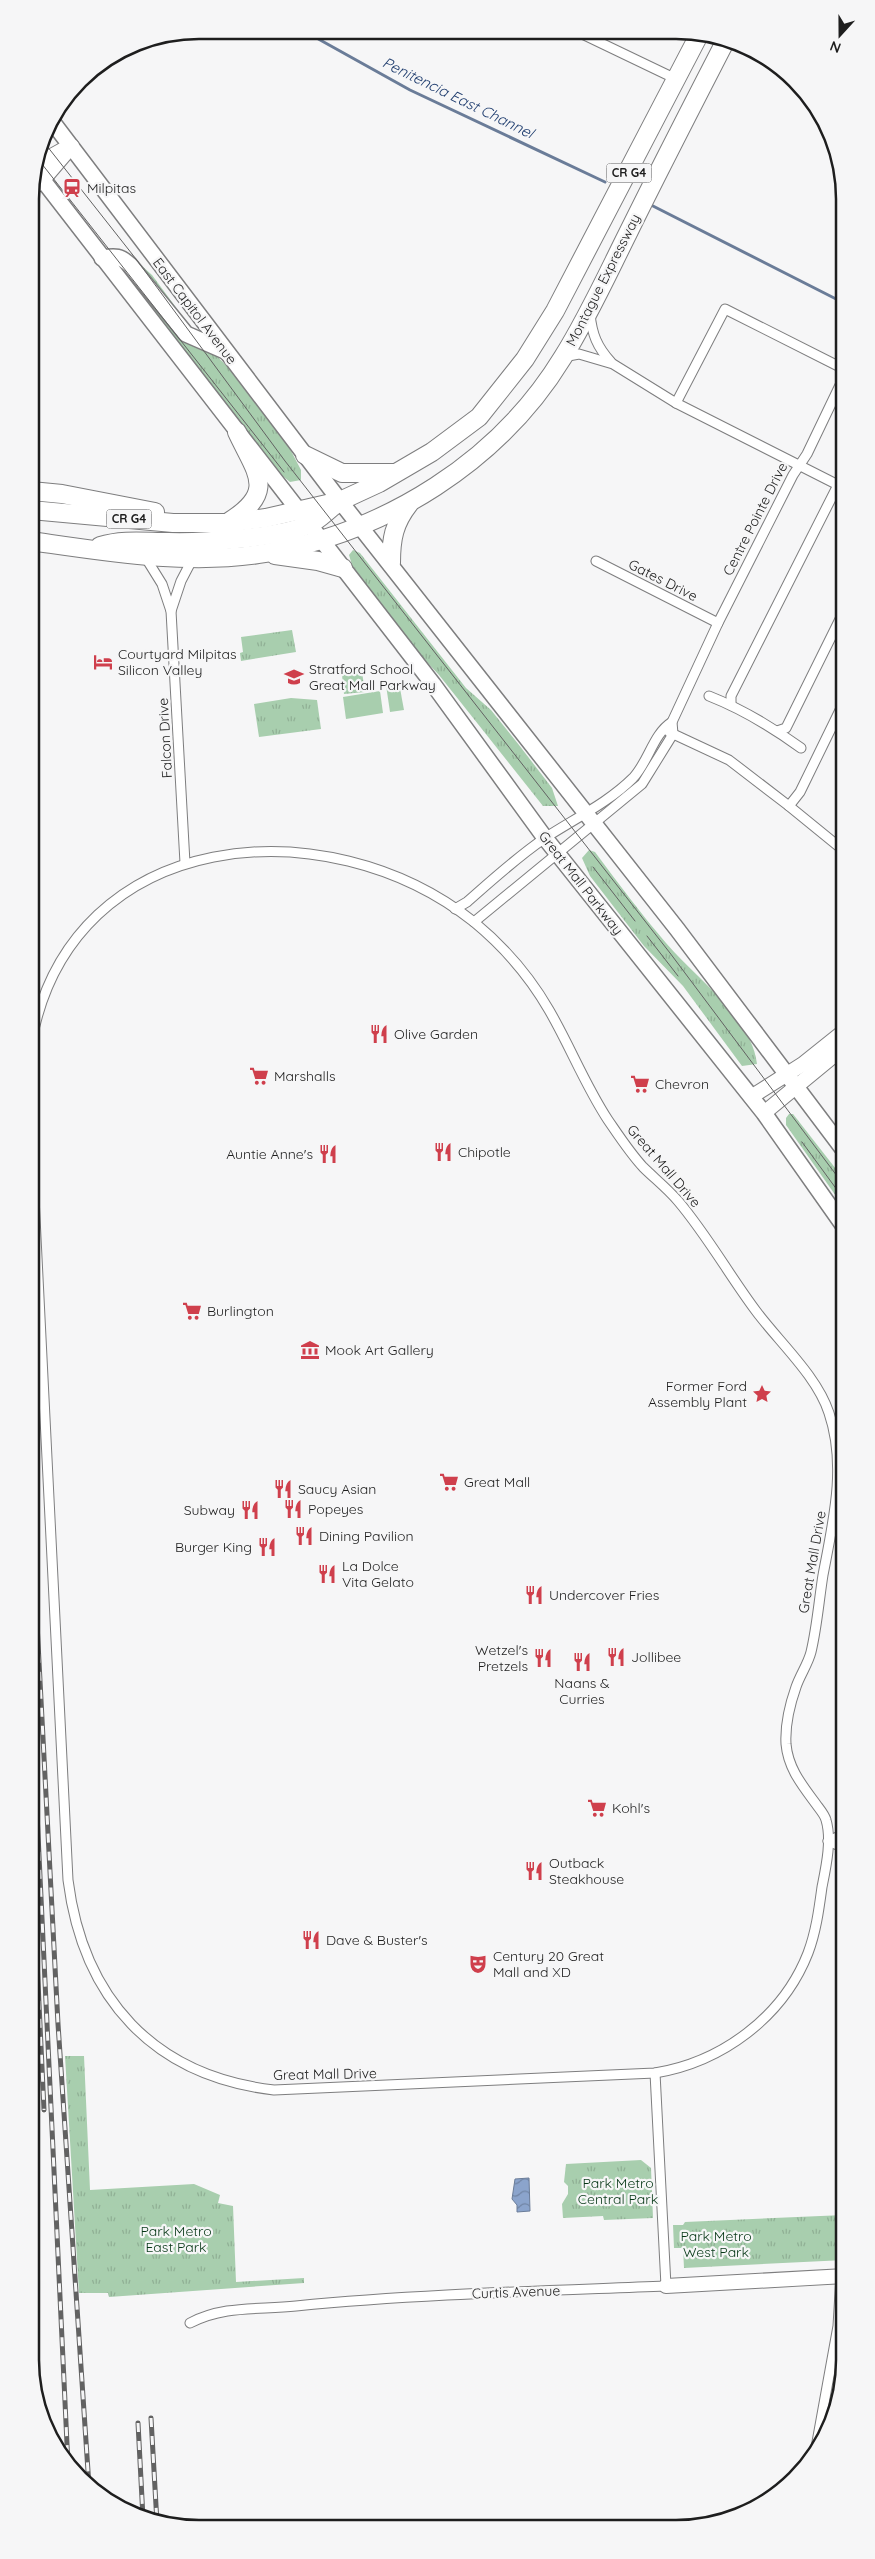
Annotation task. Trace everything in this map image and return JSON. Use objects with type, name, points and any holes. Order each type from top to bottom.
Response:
[{"type":"highway","name":"Montague Expressway","points":[[39,511],[173,523],[227,523],[340,501],[398,473],[432,452],[479,417],[526,358],[556,311],[696,40]]},
{"type":"highway","name":"Montague Expressway","points":[[39,542],[144,555],[193,558],[265,553],[322,540],[362,527],[440,485],[489,445],[530,404],[563,358],[590,311],[723,46]]},
{"type":"highway","points":[[227,523],[253,503],[258,486],[258,478],[237,432]]},
{"type":"highway","points":[[305,455],[342,472],[398,473]]},
{"type":"highway","points":[[39,492],[62,494],[199,523]]},
{"type":"highway","points":[[88,549],[118,540],[170,542],[218,540],[295,530],[310,525],[340,501]]},
{"type":"highway","points":[[390,563],[392,536],[396,524],[412,501]]},
{"type":"highway","points":[[265,553],[318,561],[343,568]]},
{"type":"main road","name":"East Capitol Avenue","points":[[56,126],[340,501]]},
{"type":"main road","points":[[40,176],[322,540]]},
{"type":"main road","points":[[102,258],[117,256],[122,258],[130,265],[186,334],[226,352]]},
{"type":"main road","points":[[340,501],[589,819],[678,929],[836,1140]]},
{"type":"main road","name":"Great Mall Parkway","points":[[322,540],[433,684],[557,854],[764,1113],[836,1215]]},
{"type":"street","points":[[593,39],[676,79]]},
{"type":"street","points":[[43,161],[72,146]]},
{"type":"street","points":[[41,174],[72,146]]},
{"type":"street","points":[[676,403],[724,309],[836,365]]},
{"type":"street","name":"Centre Pointe Drive","points":[[590,311],[592,334],[601,351],[613,364],[676,403],[800,465],[771,516],[718,623],[672,722],[673,734]]},
{"type":"street","name":"Centre Pointe Drive","points":[[563,358],[578,354],[613,364]]},
{"type":"street","points":[[836,394],[800,465],[836,484]]},
{"type":"street","points":[[731,705],[731,696],[836,494]]},
{"type":"street","name":"Falcon Drive","points":[[144,555],[162,584],[171,611],[185,863]]},
{"type":"street","name":"Falcon Drive","points":[[171,611],[181,580],[193,558]]},
{"type":"street","name":"Gates Drive","points":[[596,561],[718,623]]},
{"type":"street","points":[[777,731],[786,728],[836,627]]},
{"type":"street","points":[[709,696],[731,705],[777,731],[801,748]]},
{"type":"street","points":[[789,806],[800,792],[836,718]]},
{"type":"street","points":[[474,922],[557,854],[589,819],[633,778],[644,764],[662,728],[672,722]]},
{"type":"street","points":[[662,728],[729,760],[836,844]]},
{"type":"street","points":[[455,909],[467,902],[545,838],[589,819],[642,784],[673,734]]},
{"type":"street","name":"Great Mall Drive","points":[[39,1009],[53,973],[86,926],[123,893],[154,874],[209,857],[259,853],[294,853],[334,858],[362,865],[399,878],[455,909],[474,922],[527,976],[552,1014],[581,1076],[610,1122],[644,1167],[680,1203],[755,1310],[818,1389],[827,1407],[836,1449]]},
{"type":"street","points":[[751,1097],[836,1037]]},
{"type":"street","points":[[764,1113],[836,1054]]},
{"type":"street","name":"Great Mall Drive","points":[[39,1298],[68,1880],[71,1907],[83,1948],[102,1988],[135,2028],[176,2059],[216,2078],[259,2088],[320,2090],[451,2081],[655,2072],[669,2070],[703,2059],[733,2043],[761,2021],[784,1995],[804,1962],[813,1936],[826,1866],[828,1841],[826,1818],[793,1771],[788,1758],[786,1740],[794,1692],[812,1648],[835,1509],[836,1482]]},
{"type":"street","points":[[828,1841],[836,1838]]},
{"type":"street","points":[[828,1841],[836,1844]]},
{"type":"street","points":[[655,2072],[666,2286]]},
{"type":"street","name":"Curtis Avenue","points":[[190,2323],[205,2315],[235,2308],[286,2307],[328,2302],[428,2296],[836,2276]]},
{"type":"street","points":[[819,2432],[836,2349]]},
{"type":"green space","points":[[142,266],[152,275],[200,340],[226,365],[290,449],[301,470],[301,480],[290,482],[280,474],[124,275]]},
{"type":"green space","points":[[353,550],[360,553],[466,688],[491,710],[552,788],[558,806],[543,806],[439,675],[405,639],[352,565],[349,555]]},
{"type":"green space","points":[[292,630],[296,652],[241,661],[240,653],[243,652],[241,637]]},
{"type":"green space","points":[[362,672],[365,692],[344,694],[342,675]]},
{"type":"green space","points":[[399,683],[404,710],[390,712],[386,685]]},
{"type":"green space","points":[[380,691],[383,713],[346,719],[343,697]]},
{"type":"green space","points":[[291,698],[317,700],[321,729],[259,737],[254,704]]},
{"type":"green space","points":[[589,850],[595,852],[666,943],[734,1014],[745,1030],[753,1047],[757,1064],[742,1066],[683,986],[644,946],[590,876],[582,858]]},
{"type":"green space","points":[[789,1114],[793,1114],[836,1169],[836,1196],[786,1125],[786,1118]]},
{"type":"green space","name":"Park Metro East Park","points":[[65,2056],[84,2056],[90,2190],[194,2184],[220,2195],[218,2203],[233,2206],[236,2282],[304,2278],[304,2283],[109,2297],[108,2293],[79,2293]]},
{"type":"green space","name":"Park Metro Central Park","points":[[641,2160],[651,2168],[653,2218],[604,2220],[603,2216],[563,2218],[562,2204],[568,2194],[568,2186],[564,2182],[566,2164]]},
{"type":"green space","name":"Park Metro West Park","points":[[836,2215],[836,2260],[684,2268],[683,2248],[674,2248],[673,2225],[683,2225],[685,2222]]},
{"type":"water","points":[[529,2178],[530,2211],[517,2212],[517,2205],[512,2199],[515,2179]]},
{"type":"waterway","name":"Penitencia East Channel","points":[[318,39],[410,90],[605,182]]},
{"type":"waterway","name":"Penitencia East Channel","points":[[651,205],[836,299]]},
{"type":"tram line","points":[[48,147],[136,259],[285,461],[670,953],[836,1175]]},
{"type":"tram line","points":[[42,165],[284,472]]},
{"type":"tram line","points":[[593,867],[635,921]]},
{"type":"tram line","points":[[647,936],[678,976]]},
{"type":"tram line","points":[[802,1142],[836,1188]]},
{"type":"railway","points":[[39,1662],[58,2024],[88,2477]]},
{"type":"railway","points":[[39,1855],[67,2451]]},
{"type":"railway","points":[[39,2003],[44,2110]]},
{"type":"railway","points":[[151,2418],[157,2514]]},
{"type":"railway","points":[[138,2423],[143,2510]]},
{"type":"place","name":"Milpitas","points":[[72,188]]},
{"type":"place","name":"Courtyard Milpitas Silicon Valley","points":[[103,662]]},
{"type":"place","name":"Stratford School Great Mall Parkway","points":[[294,677]]},
{"type":"place","name":"Olive Garden","points":[[379,1034]]},
{"type":"place","name":"Marshalls","points":[[259,1076]]},
{"type":"place","name":"Chevron","points":[[640,1084]]},
{"type":"place","name":"Chipotle","points":[[443,1152]]},
{"type":"place","name":"Auntie Anne's","points":[[328,1154]]},
{"type":"place","name":"Burlington","points":[[192,1311]]},
{"type":"place","name":"Mook Art Gallery","points":[[310,1350]]},
{"type":"place","name":"Former Ford Assembly Plant","points":[[762,1394]]},
{"type":"place","name":"Great Mall","points":[[449,1482]]},
{"type":"place","name":"Saucy Asian","points":[[283,1489]]},
{"type":"place","name":"Popeyes","points":[[293,1509]]},
{"type":"place","name":"Subway","points":[[250,1510]]},
{"type":"place","name":"Dining Pavilion","points":[[304,1536]]},
{"type":"place","name":"Burger King","points":[[267,1547]]},
{"type":"place","name":"La Dolce Vita Gelato","points":[[327,1574]]},
{"type":"place","name":"Undercover Fries","points":[[534,1595]]},
{"type":"place","name":"Jollibee","points":[[616,1657]]},
{"type":"place","name":"Wetzel's Pretzels","points":[[543,1658]]},
{"type":"place","name":"Naans & Curries","points":[[582,1662]]},
{"type":"place","name":"Kohl's","points":[[597,1808]]},
{"type":"place","name":"Outback Steakhouse","points":[[534,1871]]},
{"type":"place","name":"Dave & Buster's","points":[[311,1940]]},
{"type":"place","name":"Century 20 Great Mall and XD","points":[[478,1964]]}]
